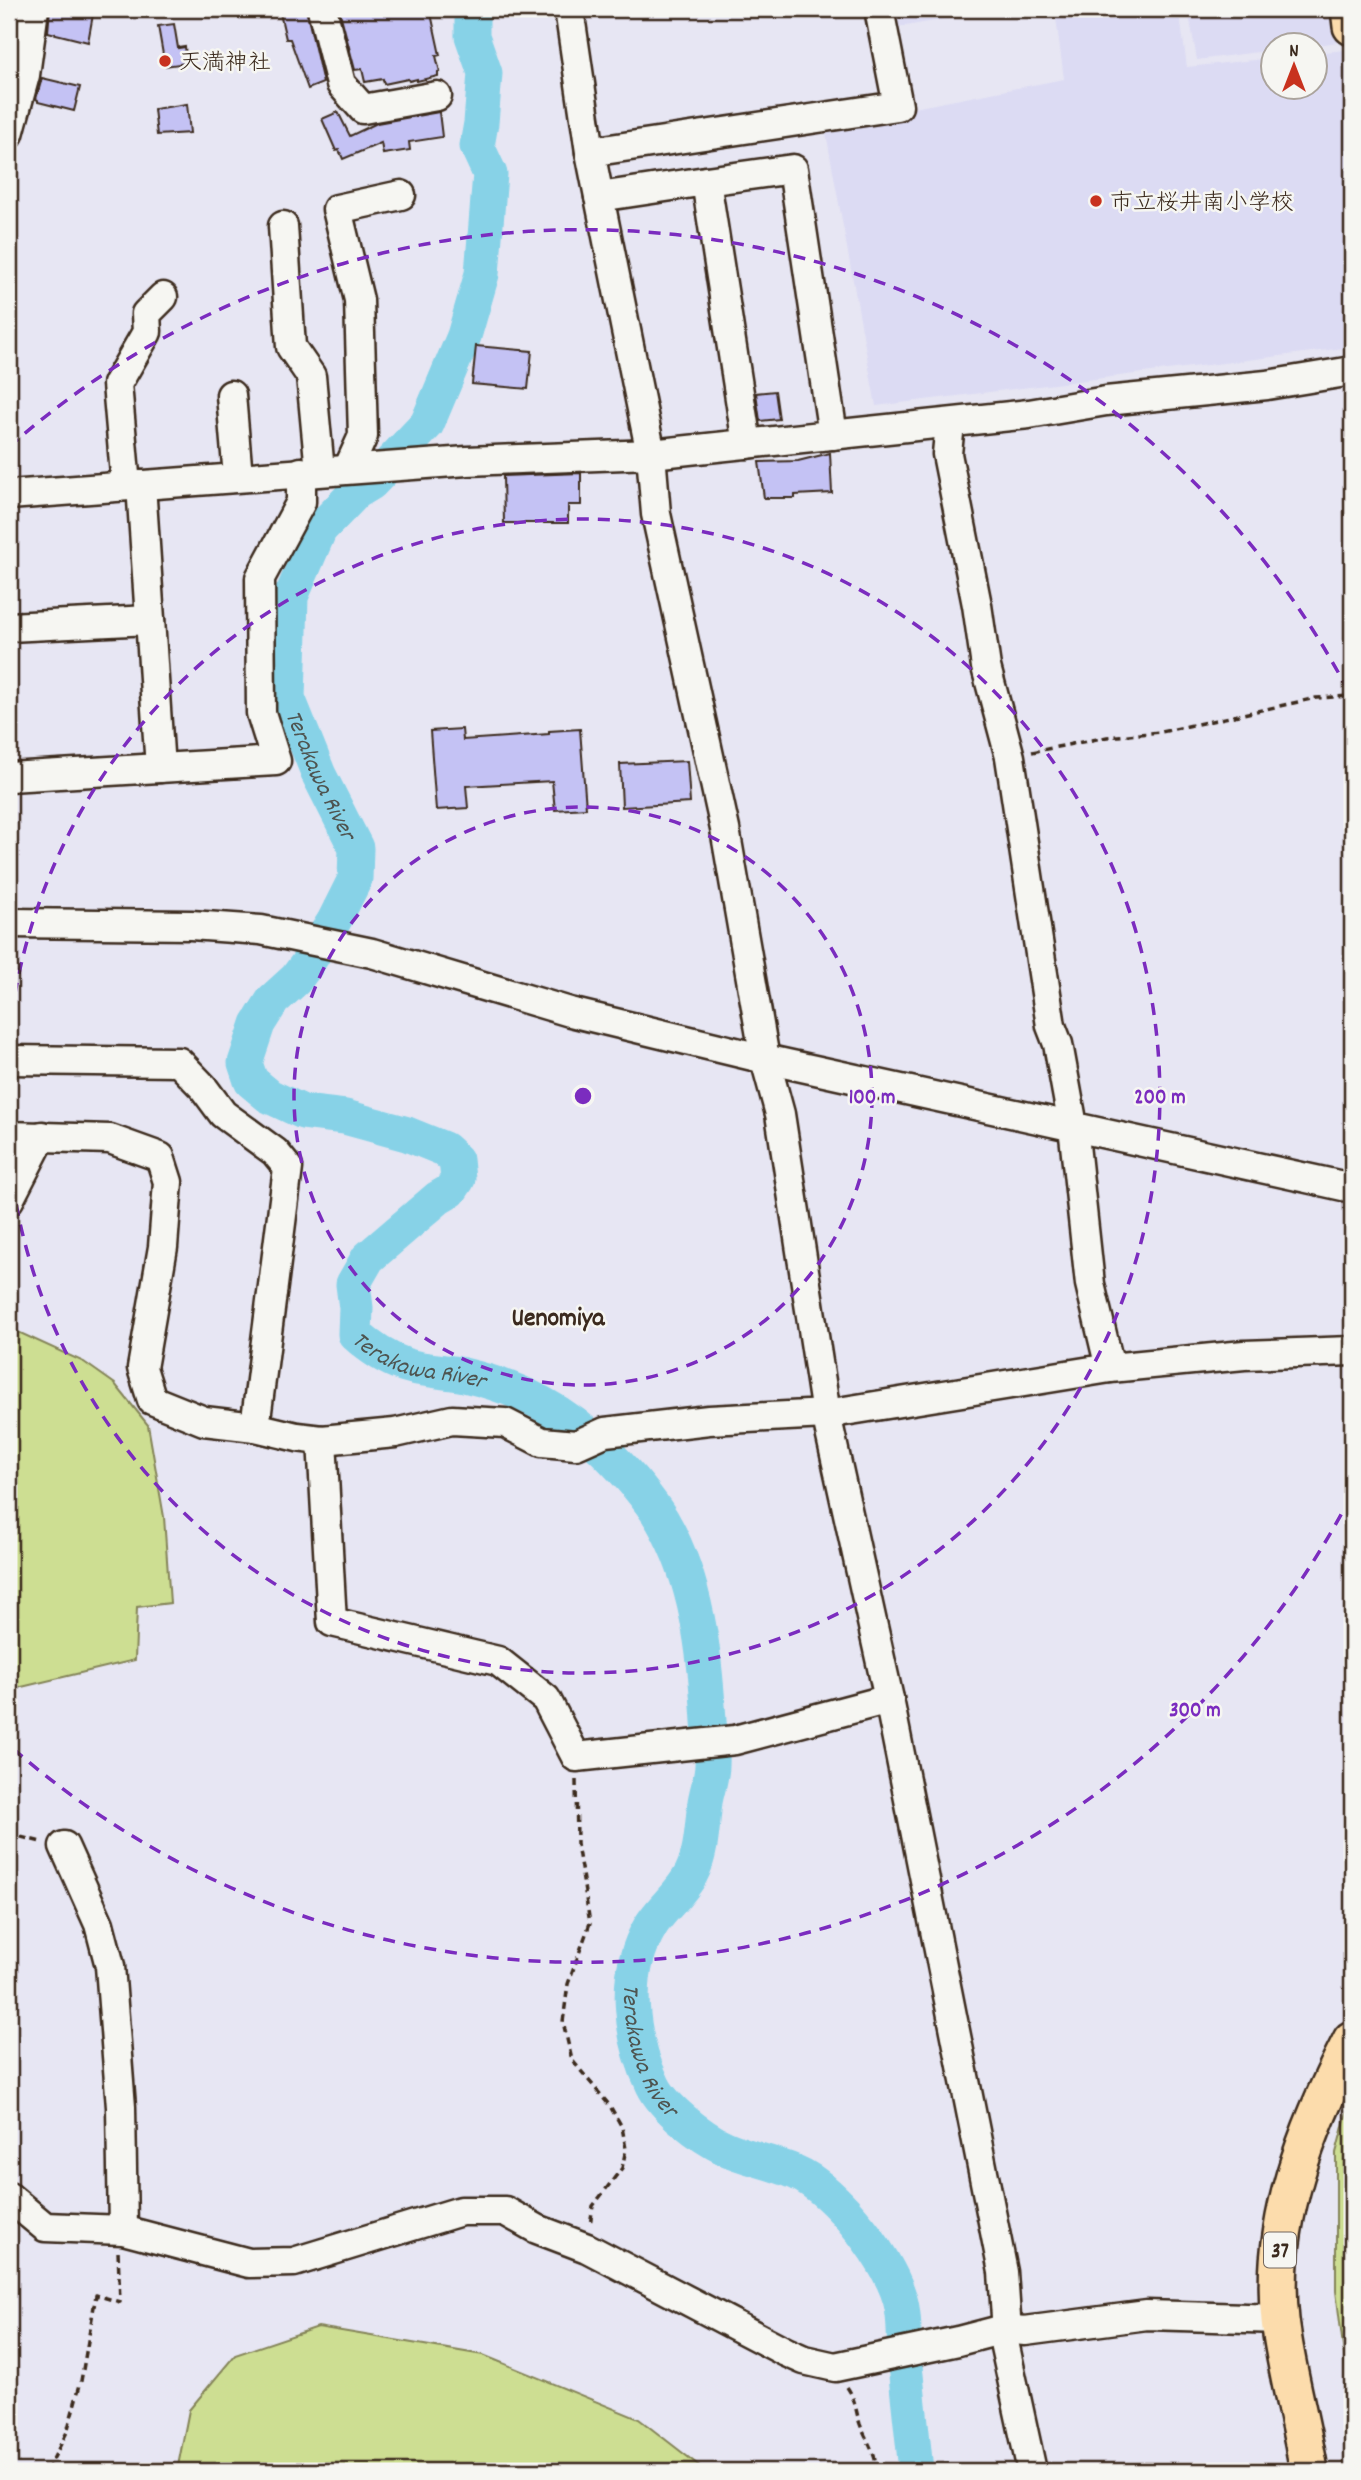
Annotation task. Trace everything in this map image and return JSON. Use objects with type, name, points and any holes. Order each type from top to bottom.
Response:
[{"type":"main road","points":[[1350,9],[1352,26]]},
{"type":"main road","name":"37","points":[[1309,2471],[1280,2319],[1280,2238],[1298,2164],[1327,2088],[1352,2040]]},
{"type":"street","points":[[9,134],[25,75],[34,9]]},
{"type":"street","points":[[322,9],[341,84],[363,109],[437,96]]},
{"type":"street","points":[[569,9],[590,152],[651,454],[656,514],[724,829],[765,1059],[780,1114],[825,1414],[889,1699],[1003,2272],[1006,2317],[1004,2342],[1032,2471]]},
{"type":"street","points":[[590,152],[898,106],[879,9]]},
{"type":"street","points":[[599,197],[793,169],[834,435]]},
{"type":"street","points":[[706,181],[747,444]]},
{"type":"street","points":[[348,469],[363,436],[359,300],[337,209],[401,195]]},
{"type":"street","points":[[9,777],[276,761],[261,713],[260,578],[301,502],[310,472],[311,376],[291,347],[283,226]]},
{"type":"street","points":[[160,768],[150,620],[117,384],[147,332],[146,313],[163,296]]},
{"type":"street","points":[[9,495],[348,469],[651,454],[1029,414],[1106,401],[1267,385],[1352,371]]},
{"type":"street","points":[[231,395],[238,477]]},
{"type":"street","points":[[950,423],[947,454],[977,605],[986,667],[1010,757],[1049,1013],[1058,1044],[1073,1126],[1090,1284],[1110,1368]]},
{"type":"street","points":[[9,627],[150,620]]},
{"type":"street","points":[[9,923],[191,925],[261,930],[372,953],[570,1012],[765,1059],[1352,1188]]},
{"type":"street","points":[[9,1060],[179,1062],[203,1087],[223,1114],[275,1152],[288,1168],[255,1427]]},
{"type":"street","points":[[9,1136],[110,1139],[160,1157],[168,1182],[163,1247],[142,1368],[152,1400],[204,1421],[255,1427],[322,1440],[395,1433],[452,1420],[505,1423],[542,1442],[576,1445],[605,1432],[709,1420],[825,1414],[1110,1368],[1244,1356],[1352,1352]]},
{"type":"street","points":[[9,1200],[42,1136]]},
{"type":"street","points":[[322,1440],[332,1622],[498,1661],[546,1699],[576,1757],[735,1740],[889,1699]]},
{"type":"street","points":[[64,1846],[99,1924],[110,1966],[121,2107],[120,2230]]},
{"type":"street","points":[[9,2197],[45,2227],[120,2230],[249,2263],[294,2262],[461,2211],[505,2211],[537,2229],[587,2248],[786,2352],[804,2360],[846,2365],[958,2342],[1004,2329],[1025,2331],[1147,2315],[1280,2319]]},
{"type":"path","points":[[1010,757],[1107,737],[1161,732],[1316,698],[1352,696]]},
{"type":"path","points":[[576,1757],[577,1843],[590,1923],[568,1984],[563,2022],[572,2060],[610,2106],[622,2127],[626,2149],[622,2168],[593,2206],[587,2248]]},
{"type":"path","points":[[9,1834],[64,1846]]},
{"type":"path","points":[[47,2471],[67,2432],[81,2381],[96,2295],[120,2302],[120,2230]]},
{"type":"path","points":[[846,2365],[859,2421],[876,2459],[877,2471]]},
{"type":"shaded area","points":[[887,9],[1002,9],[889,29]]},
{"type":"shaded area","name":"市立桜井南小学校","points":[[1128,9],[1179,9],[1187,67],[1260,59],[1260,102],[1330,102],[1330,52],[1345,50],[1352,96],[1352,347],[876,406],[824,122],[1064,79],[1056,18]]},
{"type":"shaded area","points":[[1188,9],[1340,9],[1345,41],[1330,43],[1330,32],[1260,32],[1260,52],[1197,60]]},
{"type":"green space","points":[[9,1331],[16,1331],[84,1362],[115,1384],[148,1425],[164,1517],[170,1603],[137,1607],[135,1660],[9,1690]]},
{"type":"green space","points":[[1352,2093],[1352,2418],[1336,2291],[1336,2153]]},
{"type":"green space","points":[[318,2327],[483,2355],[639,2419],[706,2471],[177,2471],[189,2410],[235,2355]]},
{"type":"building","points":[[50,9],[94,9],[88,42],[48,32]]},
{"type":"building","points":[[279,9],[306,9],[323,83],[308,89],[290,39],[286,39]]},
{"type":"building","points":[[339,9],[430,9],[440,55],[436,56],[440,72],[438,76],[384,84],[383,79],[365,82],[362,69],[355,70]]},
{"type":"building","points":[[174,24],[178,48],[185,47],[187,63],[165,66],[158,26]]},
{"type":"building","points":[[42,78],[80,87],[74,111],[38,102],[36,99]]},
{"type":"building","points":[[187,104],[190,133],[157,135],[154,109]]},
{"type":"building","points":[[338,112],[350,136],[377,123],[439,112],[442,137],[409,142],[410,150],[383,154],[381,143],[343,159],[339,150],[336,151],[322,119]]},
{"type":"building","points":[[476,346],[532,351],[528,389],[472,384]]},
{"type":"building","points":[[775,391],[779,419],[760,421],[756,393]]},
{"type":"building","points":[[830,453],[832,493],[795,495],[795,498],[764,498],[759,462],[798,461]]},
{"type":"building","points":[[581,473],[581,505],[568,505],[568,523],[504,523],[503,476]]},
{"type":"building","points":[[462,729],[463,740],[580,729],[586,808],[555,810],[552,781],[466,786],[468,808],[436,810],[430,731]]},
{"type":"building","points":[[687,761],[690,803],[622,807],[620,764]]},
{"type":"waterway","name":"Terakawa River","points":[[472,9],[472,36],[485,73],[477,146],[490,174],[482,274],[464,336],[427,424],[371,483],[356,492],[320,529],[291,597],[288,698],[319,775],[356,848],[355,879],[334,921],[307,964],[296,979],[273,1000],[258,1024],[245,1063],[251,1081],[269,1096],[303,1112],[345,1117],[407,1134],[444,1149],[456,1160],[458,1179],[450,1191],[438,1198],[368,1258],[353,1284],[355,1334],[378,1352],[405,1365],[484,1380],[522,1394],[557,1412],[589,1436],[628,1475],[656,1511],[674,1543],[684,1567],[702,1643],[712,1770],[695,1866],[682,1888],[650,1927],[635,1965],[632,2006],[639,2047],[658,2094],[684,2121],[725,2148],[795,2172],[811,2181],[845,2211],[876,2250],[897,2290],[902,2308],[916,2471]]},
{"type":"place","name":"天満神社","points":[[165,61]]},
{"type":"place","name":"市立桜井南小学校","points":[[1096,201]]},
{"type":"district","name":"Uenomiya","points":[[558,1316]]}]
